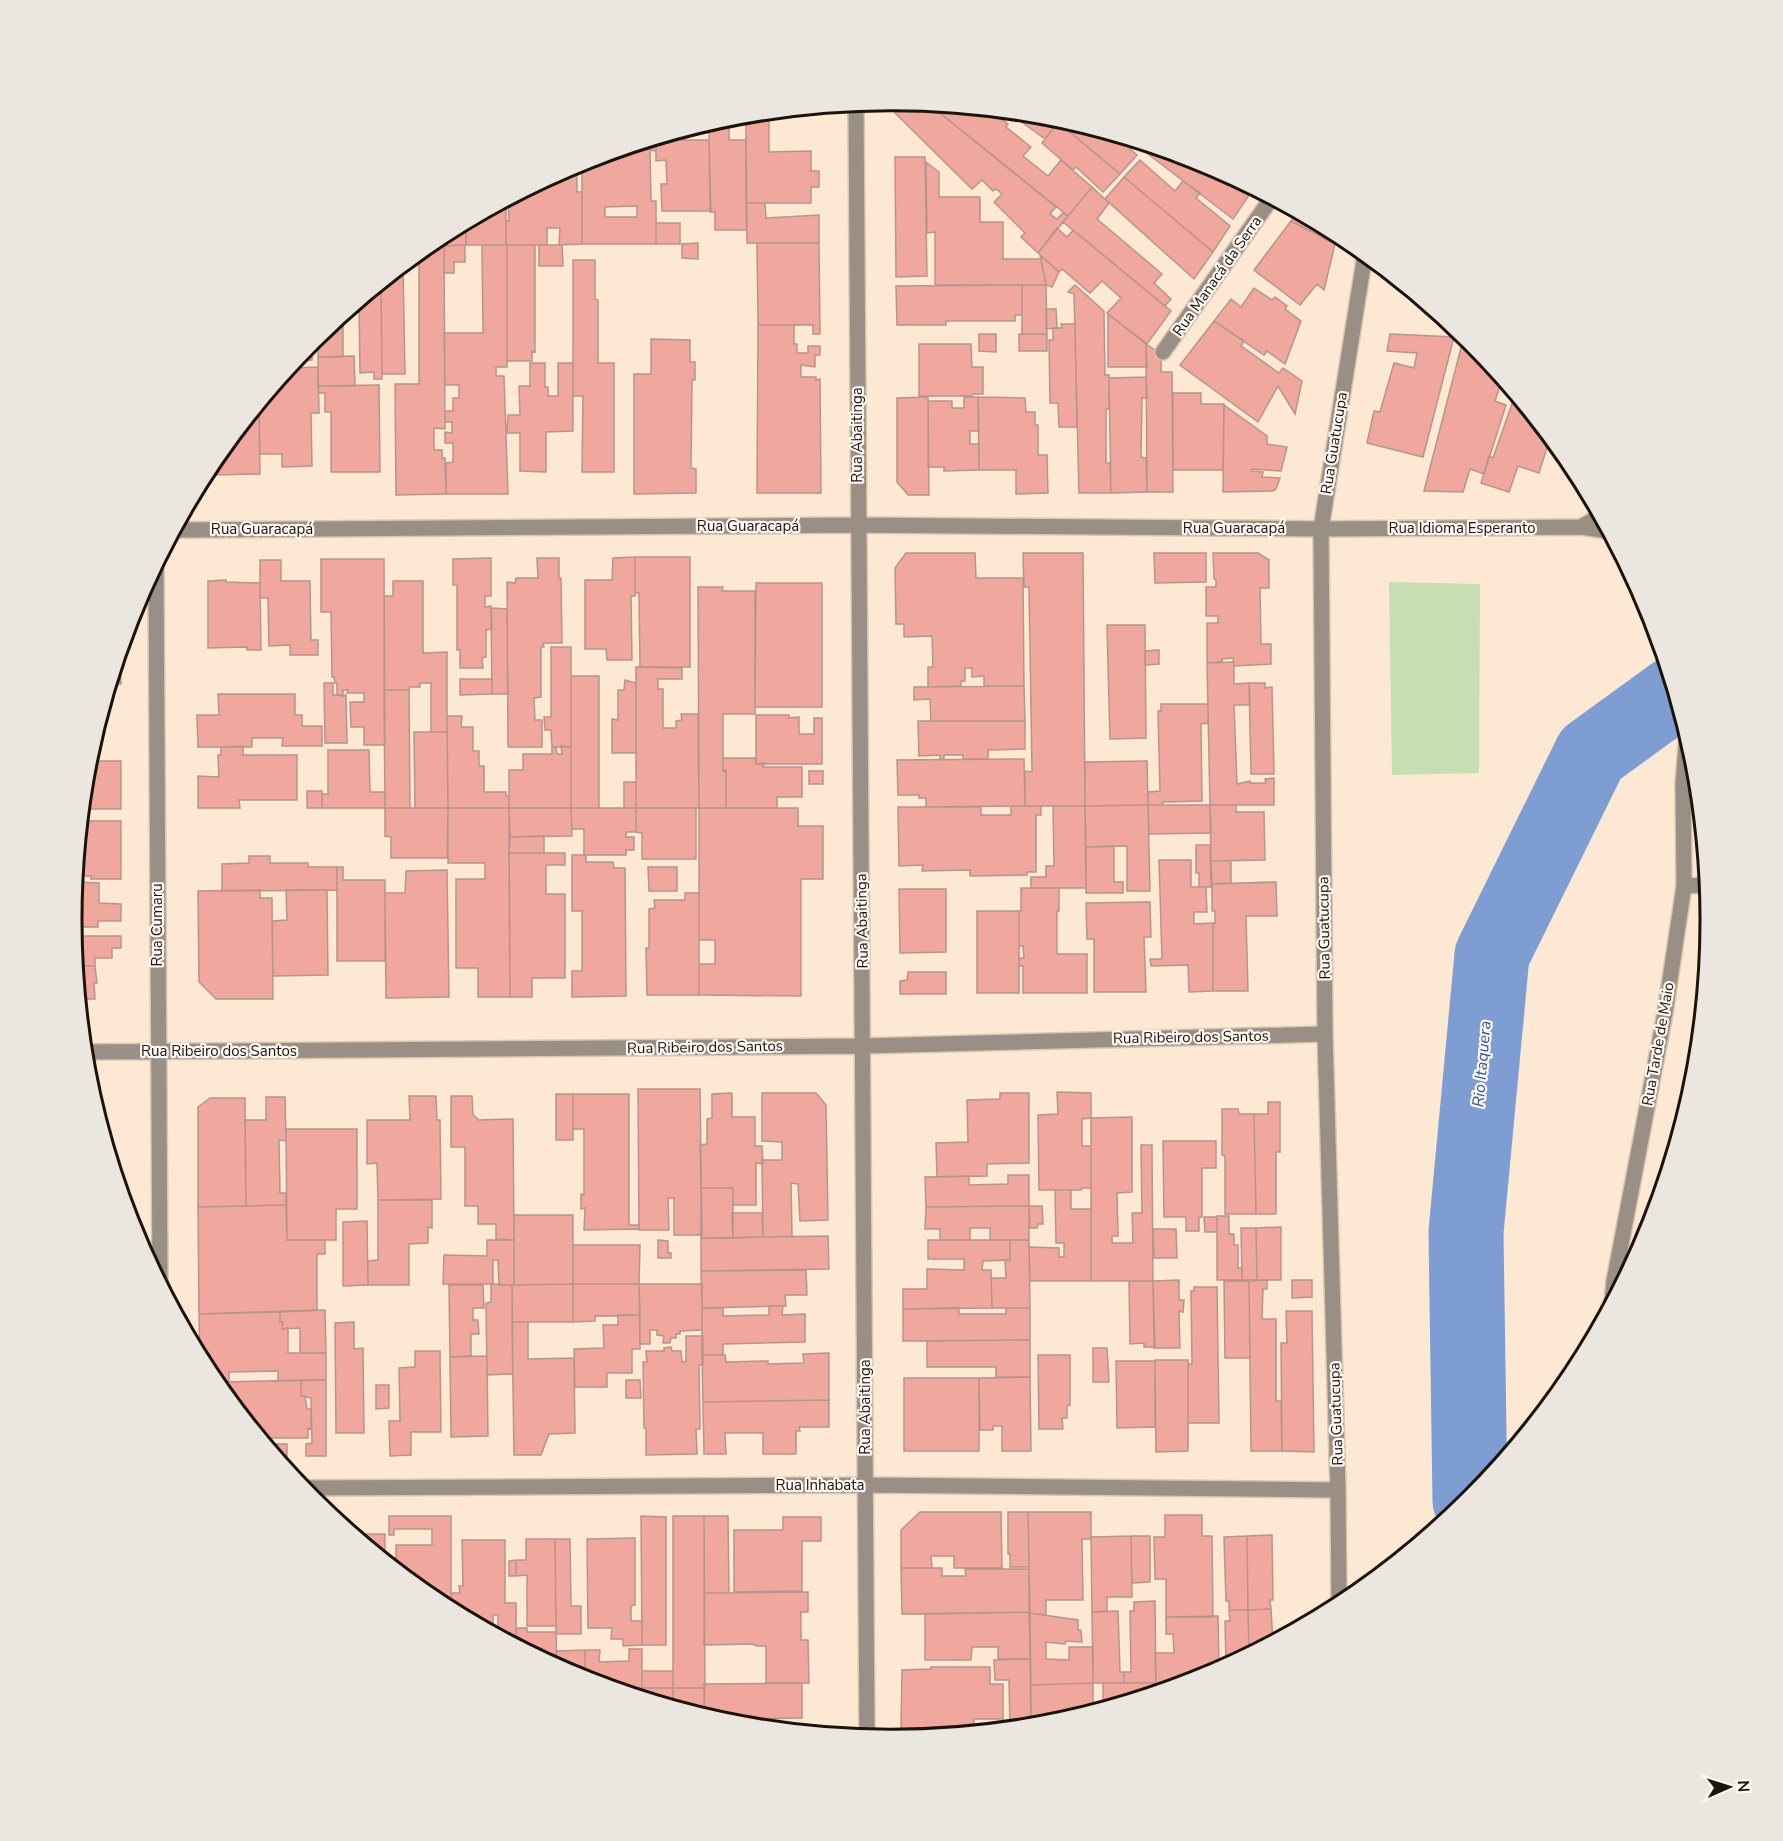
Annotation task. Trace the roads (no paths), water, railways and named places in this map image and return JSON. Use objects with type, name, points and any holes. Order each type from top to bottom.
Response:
[{"type":"street","name":"Rua Abaitinga","points":[[856,112],[867,1729]]},
{"type":"street","name":"Rua Manacá da Serra","points":[[1163,352],[1267,205]]},
{"type":"street","name":"Rua Guatucupa","points":[[1339,1594],[1325,1034],[1320,529],[1363,264]]},
{"type":"street","name":"Rua Idioma Esperanto","points":[[1320,529],[1581,527],[1594,520]]},
{"type":"street","name":"Rua Guaracapá","points":[[184,530],[858,525],[1320,529]]},
{"type":"street","points":[[1581,527],[1599,530]]},
{"type":"street","name":"Rua Cumaru","points":[[156,585],[160,1265]]},
{"type":"street","name":"Rua Tarde de Maio","points":[[1614,1284],[1665,1012],[1684,886],[1684,760]]},
{"type":"street","points":[[1684,886],[1699,885]]},
{"type":"street","name":"Rua Ribeiro dos Santos","points":[[94,1052],[863,1046],[1325,1034]]},
{"type":"street","name":"Rua Inhabata","points":[[314,1488],[865,1485],[1338,1490]]},
{"type":"waterway","name":"Rio Itaquera","points":[[1470,1487],[1466,1232],[1492,955],[1591,754],[1669,697]]}]
